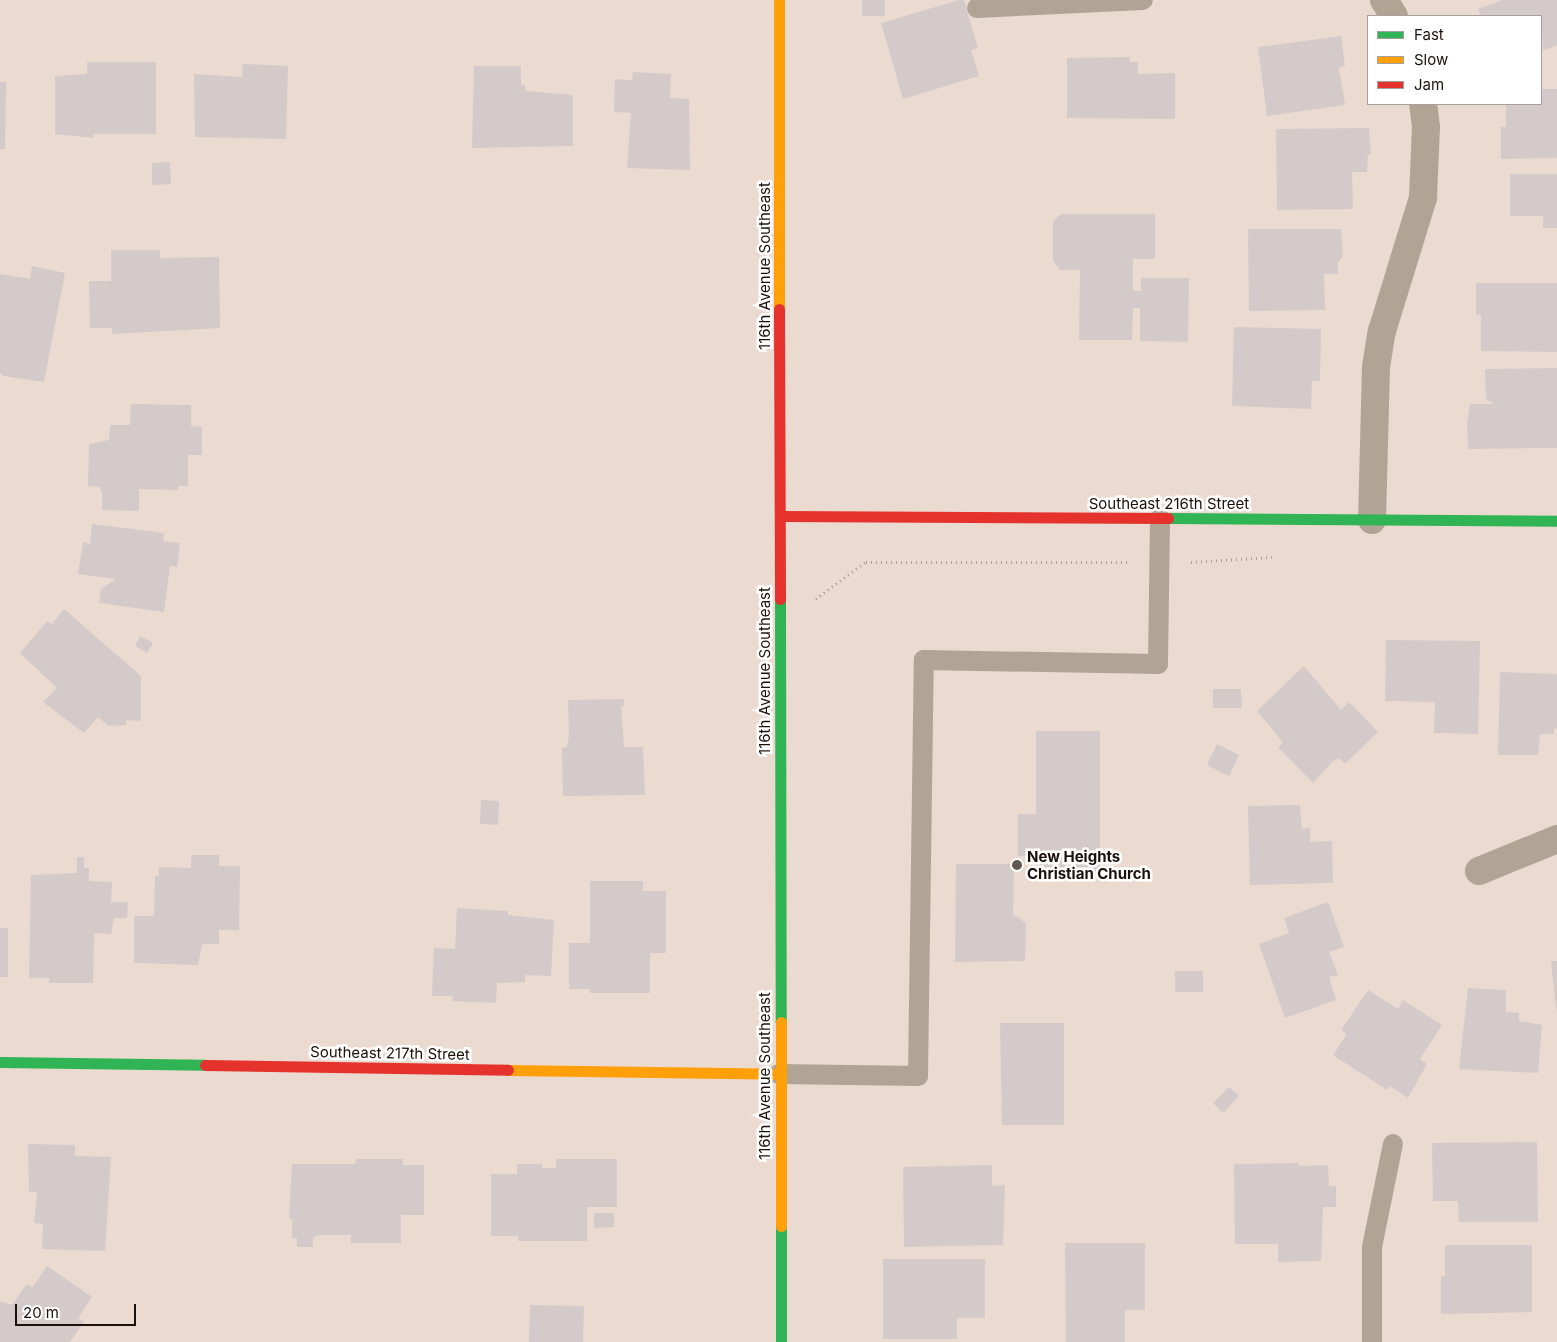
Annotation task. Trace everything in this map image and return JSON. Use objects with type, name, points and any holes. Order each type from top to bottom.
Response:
[{"type":"street","name":"116th Avenue Southeast","points":[[779,0],[779,1074],[781,1342]]},
{"type":"street","points":[[1384,0],[1393,15]]},
{"type":"street","points":[[1372,520],[1376,367],[1382,331],[1423,198],[1426,127],[1423,105]]},
{"type":"street","name":"Southeast 216th Street","points":[[780,516],[1557,520]]},
{"type":"street","points":[[1478,871],[1557,839]]},
{"type":"street","name":"Southeast 217th Street","points":[[0,1062],[779,1074]]},
{"type":"lane","points":[[977,8],[1143,0]]},
{"type":"lane","points":[[779,1074],[918,1076],[924,660],[1158,664],[1160,519]]},
{"type":"lane","points":[[1372,1342],[1372,1247],[1393,1144]]},
{"type":"building","points":[[862,0],[885,0],[885,16],[862,16]]},
{"type":"building","points":[[964,0],[978,48],[971,50],[979,76],[903,99],[881,23]]},
{"type":"building","points":[[1502,0],[1557,0],[1557,45],[1543,51],[1542,15],[1481,15],[1478,9]]},
{"type":"building","points":[[1341,36],[1345,66],[1339,68],[1345,105],[1267,116],[1258,47]]},
{"type":"building","points":[[1130,57],[1130,62],[1138,62],[1138,74],[1175,73],[1175,119],[1067,118],[1067,58]]},
{"type":"building","points":[[87,62],[156,62],[156,134],[93,134],[93,138],[55,134],[55,76],[87,74]]},
{"type":"building","points":[[243,64],[288,66],[286,139],[195,137],[194,74],[242,77]]},
{"type":"building","points":[[474,66],[521,66],[521,85],[525,85],[525,91],[573,95],[573,146],[472,148]]},
{"type":"building","points":[[633,72],[671,74],[670,98],[689,99],[690,170],[627,168],[631,113],[614,112],[615,79],[632,80]]},
{"type":"building","points":[[0,82],[6,82],[5,149],[0,149]]},
{"type":"building","points":[[1542,89],[1557,89],[1557,158],[1501,159],[1501,127],[1506,127],[1506,105],[1542,105]]},
{"type":"building","points":[[1369,128],[1371,155],[1368,155],[1367,172],[1352,172],[1353,209],[1277,210],[1276,129]]},
{"type":"building","points":[[170,162],[171,184],[152,185],[152,163]]},
{"type":"building","points":[[1510,174],[1557,174],[1557,228],[1543,228],[1543,216],[1510,216]]},
{"type":"building","points":[[1061,214],[1155,214],[1155,259],[1133,259],[1133,291],[1141,291],[1141,278],[1189,278],[1188,342],[1140,341],[1140,308],[1133,308],[1132,340],[1079,340],[1080,270],[1060,270],[1053,260],[1053,221]]},
{"type":"building","points":[[1248,229],[1341,229],[1343,256],[1338,262],[1338,274],[1324,274],[1325,310],[1249,311]]},
{"type":"building","points":[[111,250],[160,250],[160,258],[219,257],[220,328],[112,334],[112,328],[90,328],[89,281],[111,281]]},
{"type":"building","points":[[32,266],[65,273],[44,382],[3,376],[0,373],[0,274],[30,279]]},
{"type":"building","points":[[1476,283],[1557,283],[1557,352],[1481,351],[1481,315],[1476,315]]},
{"type":"building","points":[[1234,327],[1321,329],[1320,381],[1312,381],[1311,409],[1232,406]]},
{"type":"building","points":[[1557,368],[1557,448],[1468,449],[1467,423],[1470,404],[1494,404],[1486,399],[1485,369]]},
{"type":"building","points":[[131,404],[191,405],[191,426],[202,427],[202,455],[188,455],[188,486],[179,486],[178,490],[139,489],[139,511],[102,510],[102,492],[99,487],[88,486],[89,444],[109,440],[110,425],[130,425]]},
{"type":"building","points":[[92,524],[164,533],[163,541],[180,543],[177,567],[170,566],[164,612],[99,603],[101,589],[116,579],[78,574],[83,542],[90,544]]},
{"type":"building","points":[[64,609],[141,676],[141,721],[126,720],[126,725],[109,726],[98,717],[84,733],[43,702],[57,688],[20,653],[47,621],[52,624]]},
{"type":"building","points":[[140,636],[153,643],[147,653],[135,646]]},
{"type":"building","points":[[1386,640],[1480,641],[1478,734],[1434,733],[1435,702],[1385,701]]},
{"type":"building","points":[[1304,666],[1341,710],[1349,702],[1378,732],[1345,764],[1339,758],[1332,762],[1313,783],[1278,747],[1283,742],[1257,711]]},
{"type":"building","points":[[1500,672],[1557,674],[1557,729],[1554,728],[1554,734],[1540,734],[1538,755],[1498,755]]},
{"type":"building","points":[[1213,689],[1241,689],[1242,708],[1213,708]]},
{"type":"building","points":[[624,699],[624,706],[621,706],[624,747],[643,747],[645,795],[563,796],[562,748],[567,747],[569,735],[568,700]]},
{"type":"building","points":[[1036,731],[1100,731],[1100,875],[1037,875],[1037,856],[1018,856],[1018,814],[1036,814]]},
{"type":"building","points":[[1217,744],[1239,755],[1229,776],[1207,765]]},
{"type":"building","points":[[481,800],[499,801],[498,825],[480,824]]},
{"type":"building","points":[[1300,805],[1302,829],[1310,828],[1310,842],[1332,841],[1333,883],[1250,885],[1248,806]]},
{"type":"building","points":[[191,855],[219,855],[219,866],[240,866],[239,930],[219,930],[219,944],[202,944],[198,965],[134,963],[134,916],[154,916],[155,876],[159,876],[159,867],[191,868]]},
{"type":"building","points":[[77,857],[84,857],[84,868],[89,868],[89,881],[112,882],[111,902],[128,902],[127,918],[114,918],[111,934],[94,933],[93,983],[49,983],[49,978],[29,978],[31,875],[77,873]]},
{"type":"building","points":[[956,864],[1014,864],[1013,916],[1019,917],[1026,924],[1025,961],[955,962]]},
{"type":"building","points":[[590,881],[643,881],[643,891],[666,891],[666,953],[650,953],[650,993],[590,993],[590,989],[569,989],[569,943],[590,943]]},
{"type":"building","points":[[1328,902],[1344,947],[1329,952],[1338,975],[1329,977],[1336,1000],[1285,1018],[1259,944],[1289,933],[1284,918]]},
{"type":"building","points":[[457,908],[508,911],[508,915],[554,920],[551,976],[525,975],[525,982],[497,983],[496,1003],[452,1001],[453,996],[432,996],[434,948],[455,949]]},
{"type":"building","points":[[0,928],[8,928],[8,977],[0,977]]},
{"type":"building","points":[[1551,961],[1557,961],[1557,1009],[1556,1009]]},
{"type":"building","points":[[1175,971],[1203,971],[1203,992],[1175,992]]},
{"type":"building","points":[[1468,988],[1506,990],[1506,1012],[1519,1013],[1519,1021],[1542,1025],[1538,1073],[1459,1069]]},
{"type":"building","points":[[1368,990],[1398,1009],[1403,1000],[1442,1025],[1420,1059],[1427,1064],[1408,1098],[1390,1086],[1387,1090],[1333,1055],[1347,1034],[1341,1030]]},
{"type":"building","points":[[1000,1023],[1064,1023],[1064,1125],[1002,1125]]},
{"type":"building","points":[[1229,1087],[1239,1096],[1223,1113],[1213,1103]]},
{"type":"building","points":[[1537,1142],[1538,1222],[1459,1222],[1458,1201],[1433,1201],[1432,1143]]},
{"type":"building","points":[[28,1144],[75,1145],[75,1156],[111,1157],[105,1251],[42,1249],[43,1224],[34,1223],[37,1192],[29,1192]]},
{"type":"building","points":[[356,1159],[403,1159],[403,1165],[424,1165],[424,1215],[401,1215],[401,1243],[351,1243],[351,1235],[318,1235],[313,1238],[313,1247],[297,1247],[297,1238],[292,1238],[292,1219],[289,1219],[292,1164],[355,1164]]},
{"type":"building","points":[[556,1159],[617,1159],[617,1207],[587,1207],[587,1241],[518,1241],[518,1236],[491,1236],[491,1174],[517,1174],[517,1164],[542,1164],[542,1168],[556,1168]]},
{"type":"building","points":[[1299,1163],[1299,1166],[1328,1165],[1329,1186],[1336,1186],[1336,1207],[1323,1207],[1321,1261],[1278,1262],[1278,1244],[1235,1244],[1234,1164]]},
{"type":"building","points":[[992,1165],[992,1186],[1005,1185],[1003,1245],[904,1247],[903,1167]]},
{"type":"building","points":[[594,1213],[614,1213],[614,1227],[594,1228]]},
{"type":"building","points":[[1065,1243],[1145,1243],[1145,1310],[1125,1310],[1125,1342],[1066,1342]]},
{"type":"building","points":[[1445,1245],[1532,1245],[1532,1312],[1441,1314],[1441,1276],[1445,1276]]},
{"type":"building","points":[[883,1259],[985,1259],[985,1318],[957,1318],[957,1339],[883,1339]]},
{"type":"building","points":[[47,1266],[92,1297],[78,1318],[84,1322],[70,1342],[0,1342],[0,1301],[12,1305],[27,1284],[32,1288]]},
{"type":"building","points":[[530,1305],[584,1306],[583,1342],[529,1342]]},
{"type":"traffic: fast","points":[[1168,518],[1557,521]]},
{"type":"traffic: fast","points":[[780,599],[781,1022]]},
{"type":"traffic: fast","points":[[0,1062],[205,1065]]},
{"type":"traffic: fast","points":[[781,1226],[781,1342]]},
{"type":"traffic: slow","points":[[779,0],[779,309]]},
{"type":"traffic: slow","points":[[781,1022],[781,1226]]},
{"type":"traffic: slow","points":[[508,1070],[779,1074]]},
{"type":"traffic: jam","points":[[779,309],[780,599]]},
{"type":"traffic: jam","points":[[780,516],[1168,518]]},
{"type":"traffic: jam","points":[[205,1065],[508,1070]]},
{"type":"place","name":"New Heights Christian Church","points":[[1017,865]]}]
